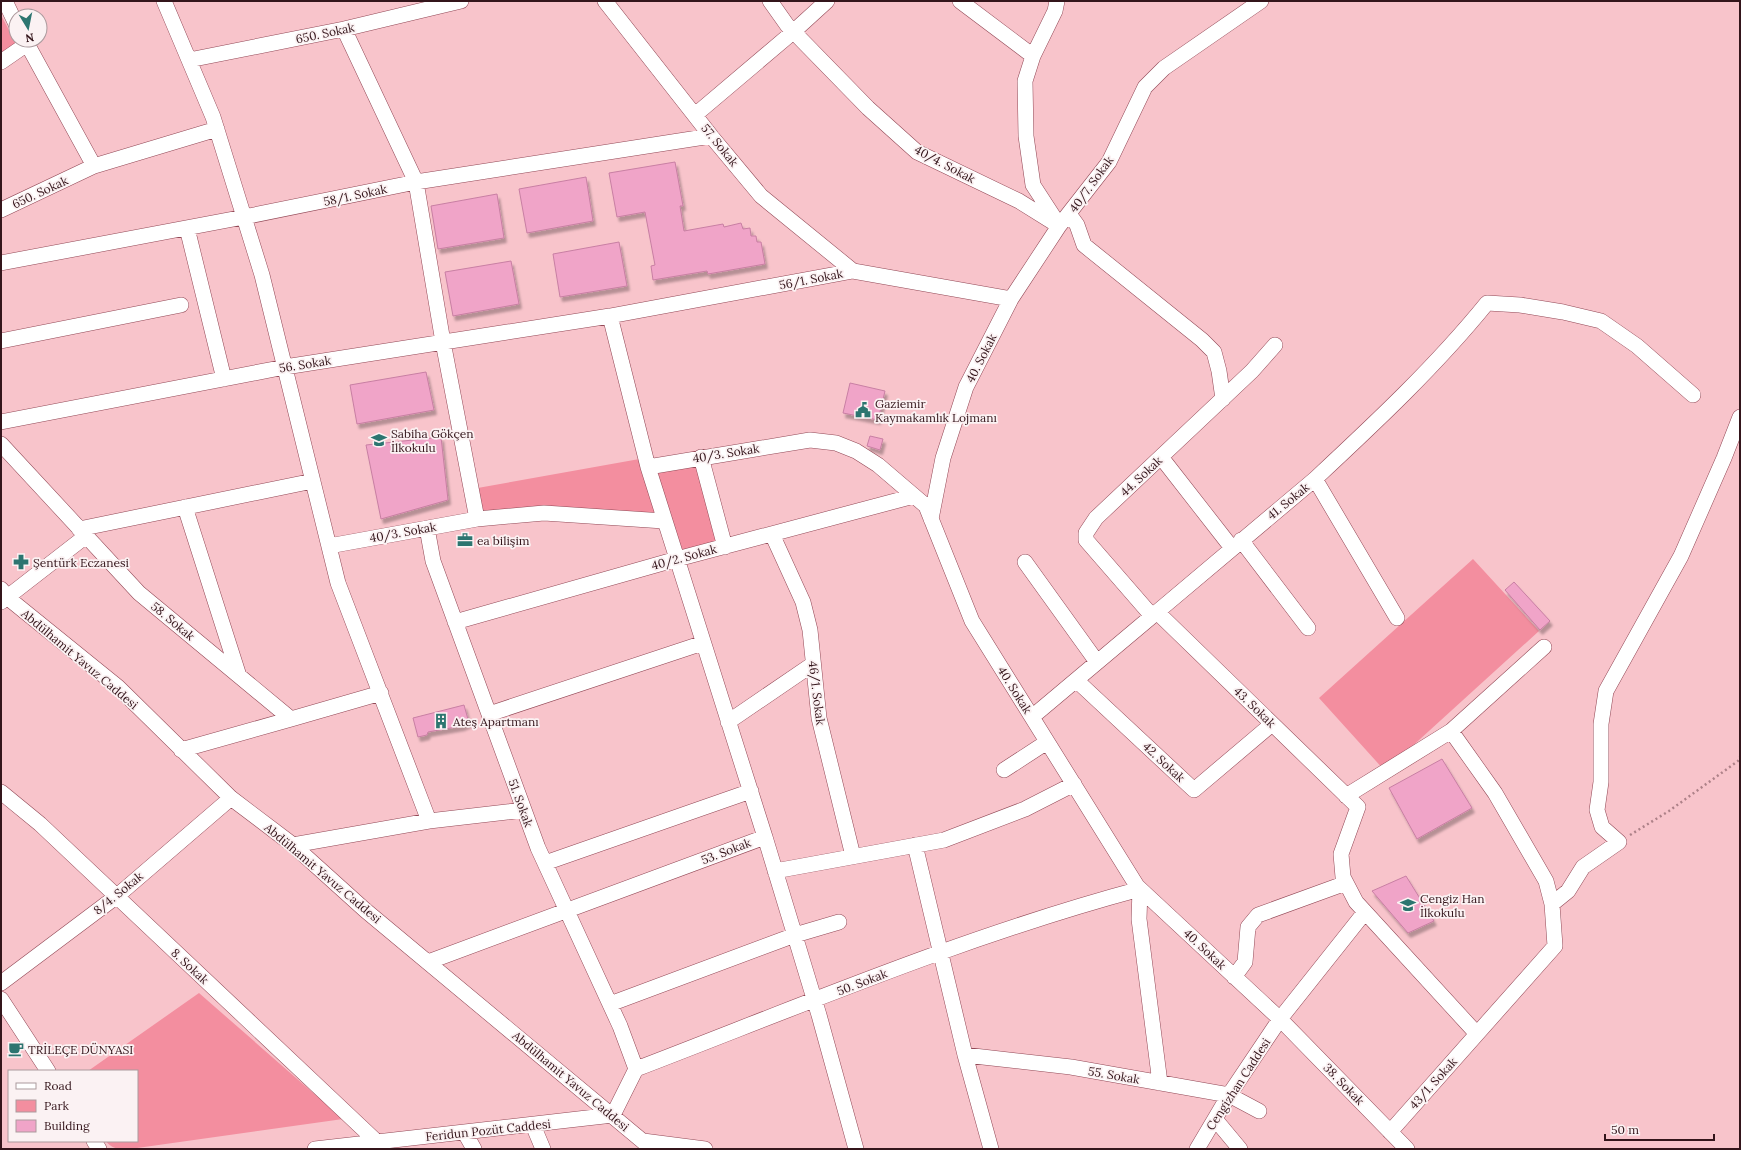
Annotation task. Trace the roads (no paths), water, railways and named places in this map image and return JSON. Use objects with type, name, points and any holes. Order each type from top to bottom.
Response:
[{"type":"street","points":[[164,1],[217,129],[262,275],[338,583],[430,820]]},
{"type":"street","name":"650. Sokak","points":[[189,60],[344,29],[438,3],[460,1]]},
{"type":"street","name":"57. Sokak","points":[[605,1],[711,136],[761,196],[853,271]]},
{"type":"street","name":"40/4. Sokak","points":[[770,1],[793,32],[868,108],[917,152],[1019,202],[1059,226]]},
{"type":"street","points":[[695,115],[793,32],[827,1]]},
{"type":"street","points":[[960,1],[1033,56],[1055,11],[1057,1]]},
{"type":"street","name":"40/7. Sokak","points":[[1033,56],[1025,81],[1026,136],[1033,185],[1059,226],[1109,162],[1145,87],[1164,68],[1261,1]]},
{"type":"street","points":[[344,29],[416,182],[443,342],[477,519]]},
{"type":"street","points":[[1,62],[18,48]]},
{"type":"street","points":[[29,48],[94,166]]},
{"type":"street","name":"650. Sokak","points":[[1,210],[94,166],[217,129]]},
{"type":"street","name":"58/1. Sokak","points":[[1,264],[416,182],[711,136]]},
{"type":"street","points":[[1069,214],[1077,225],[1084,245],[1202,340],[1214,352],[1219,371],[1223,399]]},
{"type":"street","points":[[1011,299],[1059,226]]},
{"type":"street","points":[[187,228],[224,379]]},
{"type":"street","name":"56/1. Sokak","points":[[610,316],[853,271],[1011,299]]},
{"type":"street","name":"40. Sokak","points":[[1011,299],[966,387],[944,458],[931,519],[972,621],[1140,889],[1280,1019]]},
{"type":"street","points":[[1315,479],[1382,416],[1459,338],[1488,304],[1520,305],[1563,312],[1601,321],[1637,346],[1694,395]]},
{"type":"street","points":[[1,341],[181,305]]},
{"type":"street","points":[[610,316],[648,467],[664,521],[765,837]]},
{"type":"street","name":"56. Sokak","points":[[1,422],[285,367],[610,316]]},
{"type":"street","name":"44. Sokak","points":[[1155,614],[1086,540],[1086,533],[1096,518],[1252,372],[1275,345]]},
{"type":"street","points":[[1552,904],[1568,891],[1583,867],[1619,842],[1602,826],[1597,810],[1601,782],[1601,724],[1606,691],[1681,556],[1724,458],[1740,417]]},
{"type":"street","name":"40/3. Sokak","points":[[648,467],[810,440],[824,440],[845,446],[867,458],[926,506],[931,519]]},
{"type":"street","name":"58. Sokak","points":[[1,444],[139,593],[292,719]]},
{"type":"street","points":[[701,457],[725,547]]},
{"type":"street","points":[[1161,457],[1308,628]]},
{"type":"street","name":"41. Sokak","points":[[1032,717],[1315,479],[1397,618]]},
{"type":"street","points":[[3,596],[82,533],[185,507],[313,481]]},
{"type":"street","name":"40/2. Sokak","points":[[455,622],[677,559],[914,496]]},
{"type":"street","points":[[185,507],[239,676]]},
{"type":"street","name":"40/3. Sokak","points":[[329,546],[477,519],[544,513],[664,521]]},
{"type":"street","name":"51. Sokak","points":[[427,528],[433,561],[524,810],[545,863],[610,1004],[636,1069]]},
{"type":"street","name":"46/1. Sokak","points":[[772,534],[803,602],[810,630],[818,718],[853,856]]},
{"type":"street","points":[[1025,562],[1097,662]]},
{"type":"street","name":"Abdülhamit Yavuz Caddesi","points":[[3,596],[118,687],[231,798],[293,845],[365,910],[648,1145]]},
{"type":"street","name":"43. Sokak","points":[[1155,614],[1358,807],[1341,854],[1343,877],[1346,882]]},
{"type":"street","points":[[489,714],[703,643]]},
{"type":"street","points":[[1346,796],[1451,731],[1544,647]]},
{"type":"street","points":[[728,722],[813,664]]},
{"type":"street","name":"42. Sokak","points":[[1076,680],[1194,790],[1272,724]]},
{"type":"street","points":[[181,750],[381,693]]},
{"type":"street","name":"43/1. Sokak","points":[[1390,1132],[1555,946],[1552,904],[1546,881],[1521,835],[1495,794],[1451,731]]},
{"type":"street","points":[[1004,770],[1047,742]]},
{"type":"street","points":[[775,871],[944,840],[1025,809],[1074,784]]},
{"type":"street","points":[[545,863],[751,791]]},
{"type":"street","name":"8. Sokak","points":[[1,792],[40,824],[377,1142]]},
{"type":"street","name":"8/4. Sokak","points":[[1,983],[117,896],[231,798]]},
{"type":"street","points":[[293,845],[430,820],[524,810]]},
{"type":"street","name":"53. Sokak","points":[[428,962],[567,912],[765,837],[815,1001],[856,1149]]},
{"type":"street","points":[[915,845],[965,1055],[991,1149]]},
{"type":"street","points":[[1234,976],[1245,962],[1248,927],[1258,916],[1346,882],[1356,902],[1477,1034]]},
{"type":"street","points":[[1140,889],[1139,919],[1160,1083]]},
{"type":"street","name":"50. Sokak","points":[[636,1069],[968,942],[1098,900],[1140,889]]},
{"type":"street","name":"Cengizhan Caddesi","points":[[1197,1149],[1229,1095],[1280,1019],[1365,912]]},
{"type":"street","points":[[610,1004],[795,935],[839,922]]},
{"type":"street","points":[[1,999],[47,1070]]},
{"type":"street","name":"38. Sokak","points":[[1280,1019],[1407,1149]]},
{"type":"street","name":"55. Sokak","points":[[965,1055],[1071,1067],[1229,1095],[1259,1111]]},
{"type":"street","points":[[613,1116],[636,1069]]},
{"type":"street","name":"Feridun Pozüt Caddesi","points":[[315,1149],[377,1142],[401,1144],[465,1133],[613,1116]]},
{"type":"street","points":[[1215,1119],[1240,1149]]},
{"type":"street","points":[[533,1125],[543,1149]]},
{"type":"street","points":[[465,1133],[474,1149]]},
{"type":"street","points":[[648,1145],[706,1149]]},
{"type":"place","name":"Gaziemir Kaymakamlık Lojmanı","points":[[863,410]]},
{"type":"place","name":"Sabiha Gökçen İlkokulu","points":[[379,440]]},
{"type":"place","name":"ea bilişim","points":[[465,540]]},
{"type":"place","name":"Şentürk Eczanesi","points":[[21,562]]},
{"type":"place","name":"Ateş Apartmanı","points":[[441,721]]},
{"type":"place","name":"Cengiz Han İlkokulu","points":[[1408,905]]},
{"type":"place","name":"TRİLEÇE DÜNYASI","points":[[16,1049]]}]
